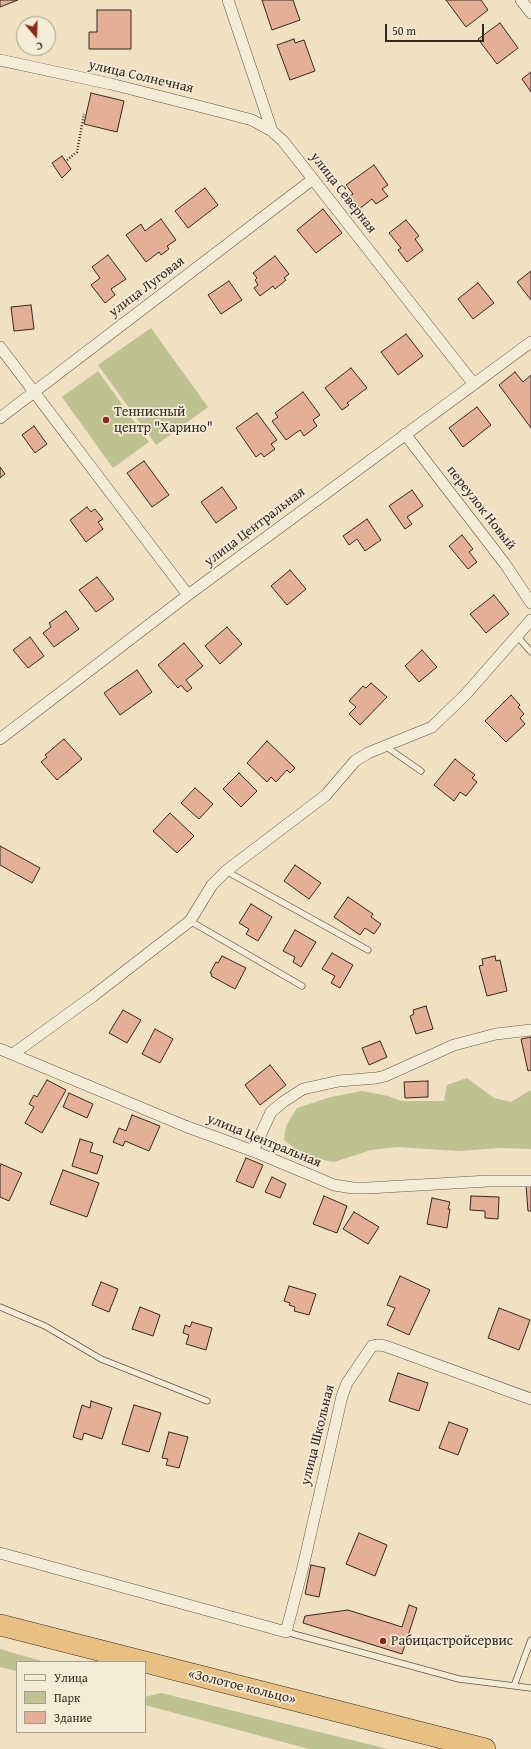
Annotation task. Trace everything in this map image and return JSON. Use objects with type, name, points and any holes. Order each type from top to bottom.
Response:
[{"type":"highway","name":"«Золотое кольцо»","points":[[0,1625],[141,1661]]},
{"type":"highway","name":"«Золотое кольцо»","points":[[146,1662],[485,1749]]},
{"type":"street","name":"улица Северная","points":[[228,0],[272,131],[283,141],[474,383]]},
{"type":"street","points":[[521,0],[531,13]]},
{"type":"street","name":"улица Солнечная","points":[[0,60],[111,84],[210,109],[252,120],[272,131]]},
{"type":"street","points":[[0,418],[311,177]]},
{"type":"street","name":"улица Центральная","points":[[0,739],[188,595],[531,342]]},
{"type":"street","points":[[0,347],[188,595]]},
{"type":"street","name":"переулок Новый","points":[[405,434],[505,564],[531,603]]},
{"type":"street","points":[[13,1054],[93,996],[190,921],[212,885],[226,871],[326,795],[355,761],[368,753],[432,727],[466,694],[531,620]]},
{"type":"street","points":[[253,1151],[271,1112],[303,1089],[339,1081],[368,1080],[381,1077],[454,1045],[496,1034],[531,1030]]},
{"type":"street","name":"улица Центральная","points":[[0,1049],[185,1126],[253,1151],[327,1182],[353,1188],[488,1180],[531,1181]]},
{"type":"street","name":"улица Школьная","points":[[286,1632],[303,1567],[342,1396],[347,1383],[372,1346],[385,1346],[531,1399]]},
{"type":"street","points":[[0,1553],[286,1632]]},
{"type":"lane","points":[[517,636],[531,652]]},
{"type":"lane","points":[[385,746],[421,771]]},
{"type":"lane","points":[[226,871],[368,950]]},
{"type":"lane","points":[[190,921],[302,986]]},
{"type":"lane","points":[[0,1307],[44,1326],[101,1359],[208,1401]]},
{"type":"lane","points":[[286,1632],[459,1679],[531,1688]]},
{"type":"lane","points":[[514,1686],[531,1640]]},
{"type":"path","points":[[67,160],[77,152],[84,114]]},
{"type":"green space","points":[[151,328],[208,407],[156,445],[98,365]]},
{"type":"green space","name":"Теннисный центр \"Харино\"","points":[[98,371],[149,442],[113,468],[62,397]]},
{"type":"green space","points":[[467,1078],[494,1098],[511,1102],[531,1090],[531,1149],[500,1148],[458,1151],[397,1147],[371,1150],[334,1162],[307,1157],[284,1140],[286,1126],[297,1108],[331,1097],[362,1091],[388,1096],[401,1101],[444,1101],[447,1085]]},
{"type":"green space","points":[[0,1649],[42,1661],[16,1661],[16,1671],[0,1667]]},
{"type":"green space","points":[[161,1693],[388,1749],[309,1749],[146,1705],[146,1697]]},
{"type":"building","points":[[0,0],[18,0],[0,7]]},
{"type":"building","points":[[262,0],[293,0],[300,20],[272,30]]},
{"type":"building","points":[[446,0],[481,0],[488,10],[466,27]]},
{"type":"building","points":[[97,10],[131,10],[131,49],[89,49],[89,32],[97,32]]},
{"type":"building","points":[[500,23],[518,48],[497,64],[478,39]]},
{"type":"building","points":[[294,39],[295,43],[304,40],[315,71],[290,80],[277,45]]},
{"type":"building","points":[[531,72],[531,92],[522,79]]},
{"type":"building","points":[[91,93],[124,101],[117,132],[84,124]]},
{"type":"building","points":[[62,156],[71,169],[62,178],[52,163]]},
{"type":"building","points":[[374,165],[388,185],[382,189],[388,196],[376,204],[372,199],[359,209],[350,196],[353,194],[346,185]]},
{"type":"building","points":[[205,188],[218,205],[188,228],[175,211]]},
{"type":"building","points":[[323,209],[342,233],[316,253],[297,230]]},
{"type":"building","points":[[161,219],[176,240],[167,246],[169,249],[161,255],[159,252],[146,262],[126,235],[141,224],[145,231]]},
{"type":"building","points":[[406,220],[419,236],[415,239],[423,250],[407,262],[398,250],[401,248],[389,233]]},
{"type":"building","points":[[108,255],[126,279],[111,289],[115,295],[105,303],[91,285],[100,278],[92,267]]},
{"type":"building","points":[[275,256],[289,274],[284,278],[286,280],[275,289],[273,286],[260,296],[254,288],[258,285],[255,280],[257,278],[253,273]]},
{"type":"building","points":[[531,271],[531,300],[517,282]]},
{"type":"building","points":[[229,281],[242,300],[221,314],[208,295]]},
{"type":"building","points":[[478,283],[494,303],[473,319],[458,299]]},
{"type":"building","points":[[31,305],[34,329],[14,331],[11,307]]},
{"type":"building","points":[[406,334],[423,356],[398,375],[381,352]]},
{"type":"building","points":[[351,368],[367,388],[347,403],[349,405],[342,410],[325,388]]},
{"type":"building","points":[[515,372],[523,382],[531,375],[531,428],[499,385]]},
{"type":"building","points":[[303,392],[320,415],[313,420],[317,426],[304,436],[300,430],[286,440],[272,421],[278,417],[275,413]]},
{"type":"building","points":[[477,407],[491,425],[463,447],[449,428]]},
{"type":"building","points":[[257,413],[277,440],[271,444],[275,449],[264,457],[261,453],[256,457],[236,428]]},
{"type":"building","points":[[34,426],[47,444],[35,453],[22,435]]},
{"type":"building","points":[[144,461],[169,495],[152,507],[127,473]]},
{"type":"building","points":[[0,467],[5,474],[0,478]]},
{"type":"building","points":[[222,487],[237,508],[216,523],[201,502]]},
{"type":"building","points":[[412,490],[423,506],[407,517],[412,524],[405,529],[389,506]]},
{"type":"building","points":[[87,507],[91,512],[95,509],[103,519],[98,522],[103,529],[86,542],[70,520]]},
{"type":"building","points":[[367,519],[381,540],[365,551],[357,539],[349,545],[343,536]]},
{"type":"building","points":[[462,535],[473,549],[469,552],[477,562],[468,569],[449,546]]},
{"type":"building","points":[[290,570],[306,589],[287,605],[271,586]]},
{"type":"building","points":[[97,577],[114,599],[96,612],[79,590]]},
{"type":"building","points":[[494,595],[509,614],[486,633],[470,614]]},
{"type":"building","points":[[66,611],[79,629],[54,647],[43,633],[51,627],[49,623]]},
{"type":"building","points":[[227,627],[242,644],[220,664],[205,646]]},
{"type":"building","points":[[30,637],[44,656],[28,668],[13,650]]},
{"type":"building","points":[[184,643],[203,666],[186,680],[192,688],[187,692],[181,685],[178,688],[158,665]]},
{"type":"building","points":[[422,650],[437,667],[419,682],[405,666]]},
{"type":"building","points":[[137,670],[152,692],[120,715],[104,693]]},
{"type":"building","points":[[371,683],[387,697],[360,725],[349,714],[356,707],[349,701],[363,686],[366,688]]},
{"type":"building","points":[[511,695],[520,705],[518,707],[524,714],[520,718],[525,724],[506,742],[485,721]]},
{"type":"building","points":[[64,739],[82,759],[57,780],[41,762],[47,757],[45,755]]},
{"type":"building","points":[[267,741],[295,768],[290,773],[287,770],[276,782],[271,777],[267,782],[247,763]]},
{"type":"building","points":[[455,759],[475,775],[472,778],[477,782],[466,796],[460,792],[454,801],[434,785]]},
{"type":"building","points":[[239,773],[257,791],[241,807],[223,789]]},
{"type":"building","points":[[195,788],[213,804],[199,819],[181,803]]},
{"type":"building","points":[[170,813],[194,836],[177,853],[153,831]]},
{"type":"building","points":[[0,846],[40,868],[32,883],[0,865]]},
{"type":"building","points":[[295,865],[321,883],[309,899],[284,881]]},
{"type":"building","points":[[348,897],[373,914],[371,917],[381,924],[374,934],[365,928],[360,935],[334,917]]},
{"type":"building","points":[[251,904],[272,917],[258,941],[246,934],[249,929],[239,923]]},
{"type":"building","points":[[295,930],[316,942],[301,967],[293,962],[295,957],[283,951]]},
{"type":"building","points":[[332,953],[353,965],[340,988],[331,983],[335,976],[322,969]]},
{"type":"building","points":[[222,956],[246,968],[235,989],[211,976],[212,974],[210,973],[216,962],[218,963]]},
{"type":"building","points":[[495,956],[496,961],[500,960],[507,991],[487,996],[479,966],[483,965],[482,959]]},
{"type":"building","points":[[426,1006],[433,1029],[416,1034],[410,1016],[414,1014],[413,1010]]},
{"type":"building","points":[[123,1010],[141,1020],[127,1043],[109,1033]]},
{"type":"building","points":[[155,1029],[173,1039],[160,1063],[142,1054]]},
{"type":"building","points":[[531,1037],[531,1070],[528,1071],[521,1039]]},
{"type":"building","points":[[380,1041],[387,1057],[369,1065],[362,1048]]},
{"type":"building","points":[[270,1065],[286,1085],[260,1105],[245,1085]]},
{"type":"building","points":[[47,1080],[66,1090],[42,1133],[25,1123],[34,1107],[29,1104],[34,1095],[37,1097]]},
{"type":"building","points":[[428,1081],[428,1097],[405,1098],[404,1082]]},
{"type":"building","points":[[69,1093],[93,1104],[87,1118],[63,1107]]},
{"type":"building","points":[[132,1115],[160,1126],[149,1151],[125,1141],[123,1146],[113,1142],[119,1128],[126,1131]]},
{"type":"building","points":[[80,1139],[93,1143],[90,1152],[103,1156],[97,1174],[72,1166]]},
{"type":"building","points":[[246,1158],[263,1165],[253,1188],[236,1181]]},
{"type":"building","points":[[1,1164],[22,1173],[9,1201],[0,1197]]},
{"type":"building","points":[[63,1170],[99,1183],[87,1217],[50,1204]]},
{"type":"building","points":[[272,1177],[286,1184],[280,1198],[265,1192]]},
{"type":"building","points":[[526,1185],[531,1185],[531,1211],[528,1211]]},
{"type":"building","points":[[324,1196],[347,1206],[337,1233],[313,1224]]},
{"type":"building","points":[[471,1196],[499,1197],[498,1219],[485,1218],[485,1211],[470,1210]]},
{"type":"building","points":[[432,1198],[450,1202],[447,1228],[427,1224]]},
{"type":"building","points":[[354,1212],[379,1227],[368,1244],[343,1229]]},
{"type":"building","points":[[400,1276],[430,1290],[409,1335],[387,1325],[395,1308],[387,1305]]},
{"type":"building","points":[[101,1282],[118,1289],[109,1312],[92,1305]]},
{"type":"building","points":[[289,1286],[316,1294],[309,1315],[294,1311],[295,1307],[284,1301]]},
{"type":"building","points":[[140,1307],[160,1315],[153,1336],[132,1329]]},
{"type":"building","points":[[499,1308],[530,1320],[519,1350],[488,1338]]},
{"type":"building","points":[[192,1322],[212,1328],[206,1350],[186,1344],[189,1335],[183,1333],[185,1325],[190,1327]]},
{"type":"building","points":[[398,1373],[428,1383],[419,1411],[389,1401]]},
{"type":"building","points":[[91,1401],[112,1408],[102,1439],[84,1433],[82,1440],[73,1437],[82,1405],[90,1408]]},
{"type":"building","points":[[134,1405],[161,1413],[149,1452],[122,1444]]},
{"type":"building","points":[[449,1422],[468,1429],[458,1455],[439,1448]]},
{"type":"building","points":[[169,1432],[188,1437],[179,1468],[166,1465],[168,1459],[162,1458]]},
{"type":"building","points":[[359,1533],[387,1545],[375,1576],[346,1564]]},
{"type":"building","points":[[311,1565],[325,1568],[319,1597],[305,1594]]},
{"type":"building","name":"Рабицастройсервис","points":[[409,1605],[417,1608],[402,1654],[303,1623],[305,1616],[348,1610],[402,1627]]},
{"type":"place","name":"Теннисный центр \"Харино\"","points":[[106,420]]},
{"type":"place","name":"Рабицастройсервис","points":[[383,1641]]}]
